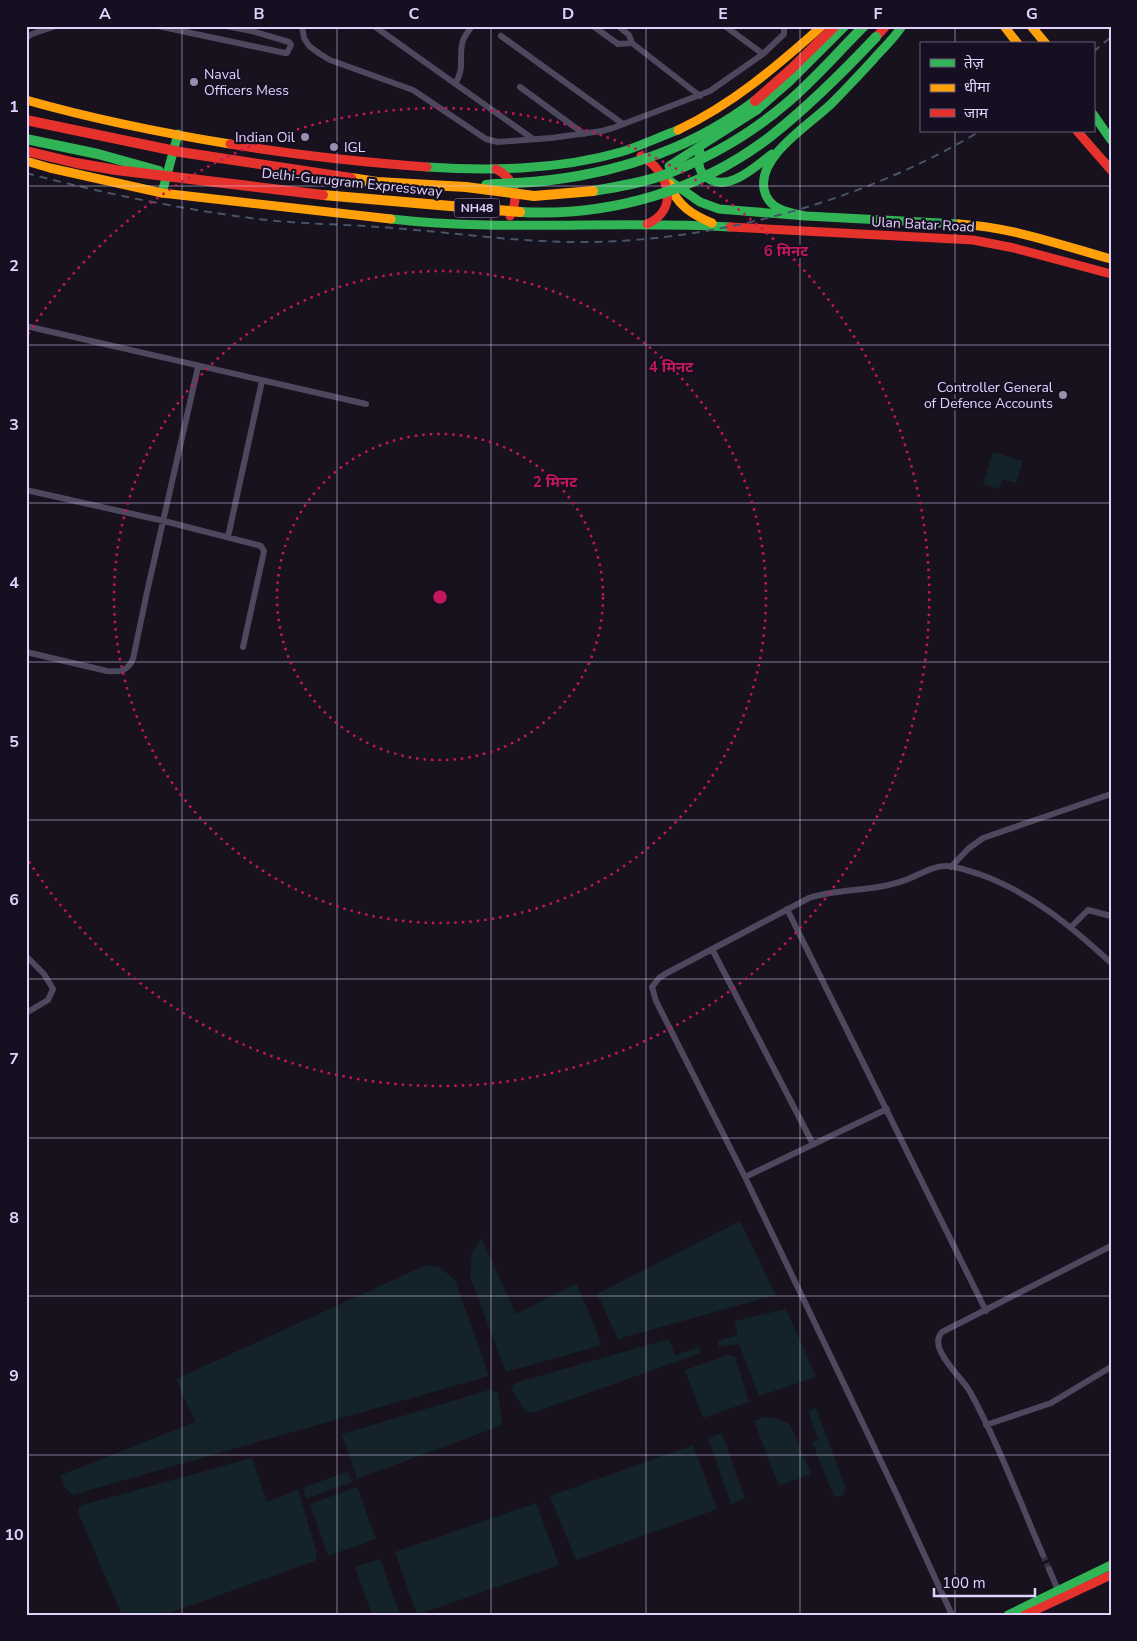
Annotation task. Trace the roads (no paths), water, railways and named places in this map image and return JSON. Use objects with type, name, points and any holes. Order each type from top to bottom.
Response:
[{"type":"main road","points":[[26,100],[194,138],[298,155],[368,163],[457,169],[535,168],[621,152],[678,130],[716,111],[768,74],[822,26]]},
{"type":"main road","points":[[466,187],[576,176],[660,154],[706,133],[743,110],[778,82],[837,29],[846,26]]},
{"type":"main road","name":"Delhi-Gurugram Expressway","points":[[26,120],[180,152],[377,182],[466,187],[534,196],[590,192],[639,182],[692,163],[734,141],[768,118],[810,80],[864,26]]},
{"type":"main road","name":"Delhi-Gurugram Expressway","points":[[26,151],[91,166],[373,201],[527,212],[569,212],[635,202],[695,181],[733,162],[751,151],[809,105],[886,26]]},
{"type":"main road","points":[[712,138],[701,150],[698,162],[699,167],[707,178],[721,184],[733,181],[788,142],[831,105],[902,26]]},
{"type":"main road","points":[[1004,26],[1016,42]]},
{"type":"main road","points":[[1031,26],[1044,42]]},
{"type":"main road","points":[[669,166],[757,110],[790,81],[837,29]]},
{"type":"main road","points":[[1094,115],[1111,140]]},
{"type":"main road","points":[[678,130],[669,166],[674,196],[692,213],[713,224],[730,227]]},
{"type":"main road","points":[[1078,132],[1111,170]]},
{"type":"main road","points":[[162,193],[178,134]]},
{"type":"main road","points":[[26,138],[98,154],[187,178]]},
{"type":"main road","points":[[788,142],[769,163],[763,189],[770,202],[780,210],[806,216]]},
{"type":"main road","points":[[621,152],[639,155],[649,160],[661,172],[666,189],[667,203],[662,214],[651,222],[641,225]]},
{"type":"main road","points":[[26,161],[162,193],[413,222],[540,226],[682,224],[730,227]]},
{"type":"main road","points":[[493,225],[501,223],[511,216],[515,209],[516,201],[516,192],[511,180],[495,168]]},
{"type":"main road","name":"Ulan Batar Road","points":[[670,181],[711,207],[735,211],[806,216],[981,226],[1006,230],[1111,259]]},
{"type":"main road","name":"Ulan Batar Road","points":[[730,227],[973,240],[1014,248],[1111,274]]},
{"type":"main road","points":[[1008,1615],[1111,1565]]},
{"type":"main road","points":[[1025,1615],[1111,1575]]},
{"type":"street","points":[[26,38],[56,26]]},
{"type":"street","points":[[158,26],[285,53],[304,38]]},
{"type":"street","points":[[226,26],[252,28],[289,42],[291,47]]},
{"type":"street","points":[[302,26],[304,38],[309,46],[330,60],[413,90],[490,141],[498,142],[607,130],[700,96],[763,54],[784,34],[784,26]]},
{"type":"street","points":[[374,26],[533,139]]},
{"type":"street","points":[[455,84],[462,70],[462,45],[472,26]]},
{"type":"street","points":[[593,26],[618,44],[632,43]]},
{"type":"street","points":[[618,26],[629,35],[632,43],[700,96]]},
{"type":"street","points":[[725,26],[763,54]]},
{"type":"street","points":[[501,36],[623,124]]},
{"type":"street","points":[[520,87],[584,134]]},
{"type":"street","points":[[26,326],[366,404]]},
{"type":"street","points":[[26,652],[107,671],[120,672],[130,666],[198,366]]},
{"type":"street","points":[[228,537],[262,381]]},
{"type":"street","points":[[26,490],[164,521],[258,545],[264,551],[243,647]]},
{"type":"street","points":[[951,866],[968,849],[989,835],[1111,794]]},
{"type":"street","points":[[952,1615],[897,1495],[745,1177],[653,995],[652,987],[659,978],[712,948],[809,898],[822,894],[884,886],[906,880],[938,867],[951,866],[1006,885],[1032,900],[1071,927],[1111,963]]},
{"type":"street","points":[[787,909],[986,1311]]},
{"type":"street","points":[[1071,927],[1088,910],[1111,916]]},
{"type":"street","points":[[712,948],[813,1144]]},
{"type":"street","points":[[26,956],[44,974],[53,989],[48,1000],[26,1013]]},
{"type":"street","points":[[745,1177],[887,1109]]},
{"type":"street","points":[[1043,1555],[986,1425],[967,1388],[940,1351],[937,1340],[942,1332],[1111,1246]]},
{"type":"street","points":[[986,1425],[1051,1403],[1111,1367]]},
{"type":"street","points":[[1049,1568],[1058,1590]]},
{"type":"tunnel","points":[[1043,1555],[1049,1569]]},
{"type":"railway","points":[[1094,51],[1111,37]]},
{"type":"railway","points":[[26,173],[141,200],[258,219],[380,227],[512,239],[591,242],[691,233],[742,224],[793,211],[890,177],[937,155],[978,132]]},
{"type":"place","name":"Naval Officers Mess","points":[[194,82]]},
{"type":"place","name":"Indian Oil","points":[[305,137]]},
{"type":"place","name":"IGL","points":[[334,147]]},
{"type":"place","name":"Controller General of Defence Accounts","points":[[1063,395]]}]
